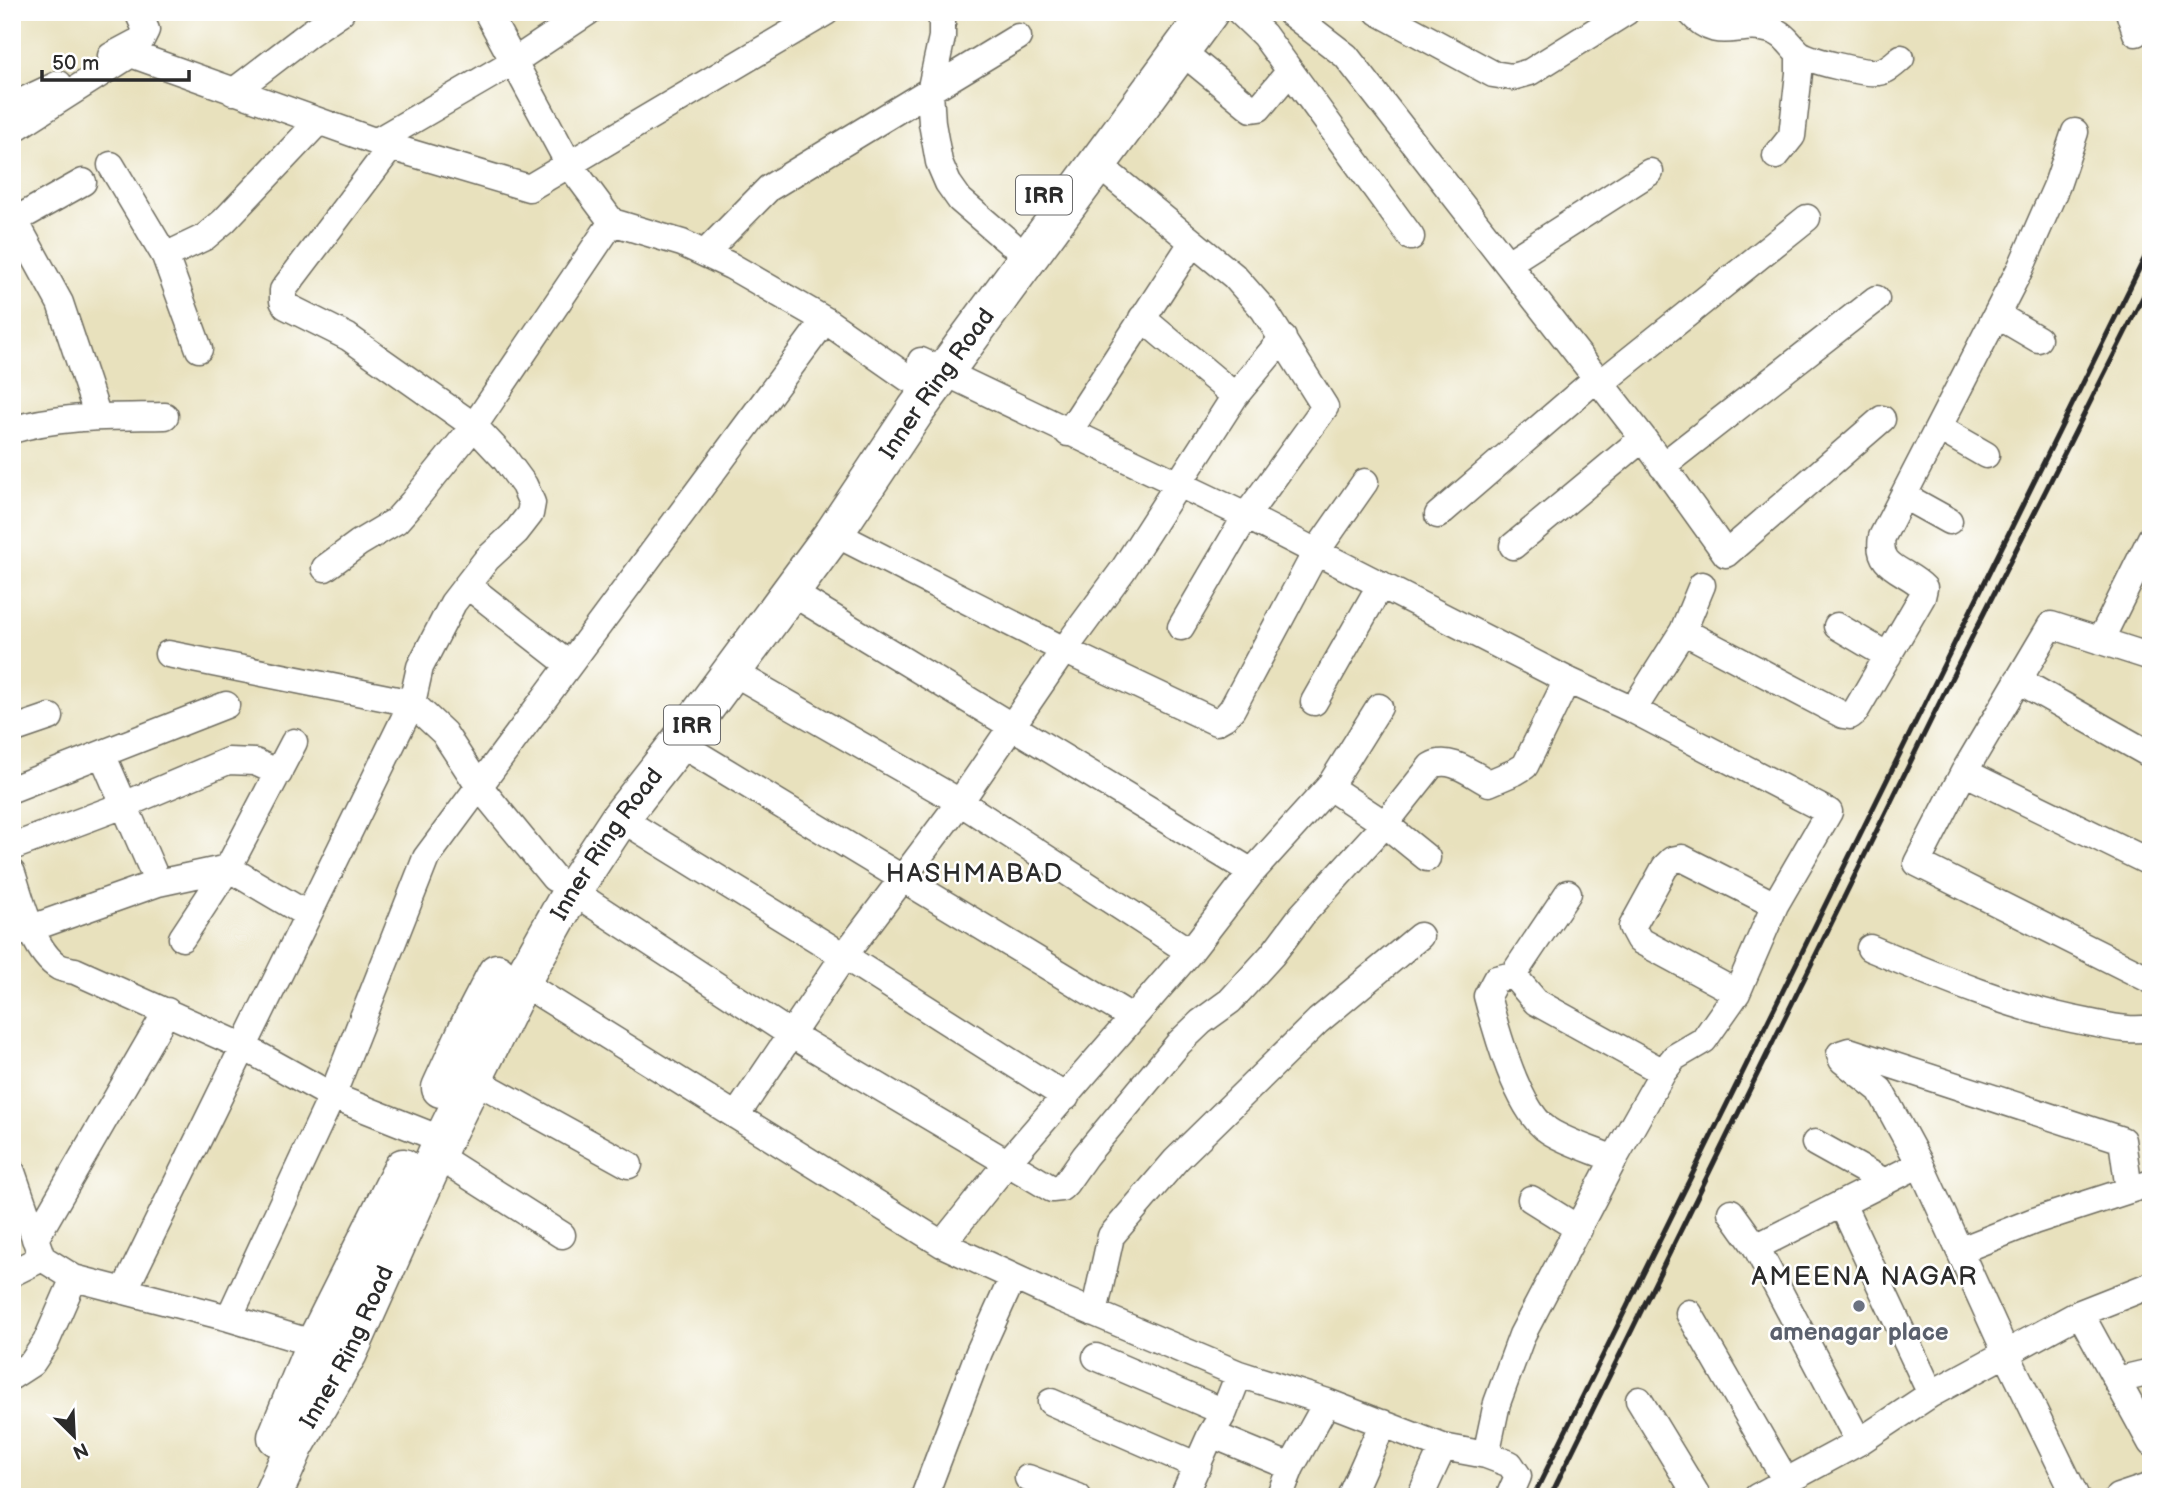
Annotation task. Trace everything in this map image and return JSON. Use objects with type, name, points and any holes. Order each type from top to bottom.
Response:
[{"type":"highway","name":"Inner Ring Road","points":[[253,1497],[331,1349],[433,1142],[473,1079],[602,806],[924,371],[1010,243],[1180,12]]},
{"type":"highway","name":"Inner Ring Road","points":[[433,1142],[468,1029],[525,919],[563,885],[679,743],[834,533],[924,371],[1096,163],[1209,12]]},
{"type":"highway","name":"Inner Ring Road","points":[[272,1497],[295,1445],[331,1349]]},
{"type":"street","points":[[12,106],[64,82],[141,40],[146,30],[138,12]]},
{"type":"street","points":[[233,92],[305,22],[341,12]]},
{"type":"street","points":[[487,12],[569,164],[611,222],[682,243],[731,266],[825,320],[924,371],[1068,433],[1246,516],[1567,680],[1633,710],[1829,812],[1775,905],[1737,993],[1704,1040],[1675,1057],[1663,1072],[1614,1159],[1522,1335],[1497,1403],[1486,1455]]},
{"type":"street","points":[[124,1291],[412,703],[420,667],[453,603],[487,559],[516,532],[530,514],[532,503],[524,485],[505,458],[474,426],[348,337],[286,306],[283,290],[384,144],[588,12]]},
{"type":"street","points":[[12,130],[131,54],[318,122],[529,188],[826,12]]},
{"type":"street","points":[[942,12],[942,37],[930,92],[939,162],[948,183],[960,200],[1010,243]]},
{"type":"street","points":[[1240,12],[1264,35],[1411,237]]},
{"type":"street","points":[[1289,12],[1346,56],[1643,438],[1726,554],[1882,419]]},
{"type":"street","points":[[1378,12],[1493,74],[1512,77],[1530,72],[1626,12]]},
{"type":"street","points":[[1690,12],[1699,22],[1718,31],[1755,26],[1774,30],[1783,34],[1799,53],[1815,60],[1874,73],[1888,69],[1901,58]]},
{"type":"street","points":[[705,254],[769,188],[1018,37]]},
{"type":"street","points":[[1180,50],[1252,109],[1259,108],[1290,71]]},
{"type":"street","points":[[1776,156],[1791,136],[1799,53]]},
{"type":"street","points":[[165,256],[205,237],[224,221],[318,122]]},
{"type":"street","points":[[1683,631],[1837,712],[1850,716],[1855,712],[1922,597],[1924,587],[1915,578],[1882,558],[1882,537],[2021,267],[2057,185],[2074,132]]},
{"type":"street","points":[[1096,163],[1234,276],[1264,310],[1324,403],[1325,410],[1246,516],[1181,627]]},
{"type":"street","points":[[111,164],[165,256],[199,349]]},
{"type":"street","points":[[1508,263],[1650,172]]},
{"type":"street","points":[[83,182],[14,221],[60,303],[98,417]]},
{"type":"street","points":[[1438,515],[1599,381],[1807,218]]},
{"type":"street","points":[[325,568],[396,521],[474,426],[611,222]]},
{"type":"street","points":[[1068,433],[1192,243]]},
{"type":"street","points":[[1662,466],[1875,299]]},
{"type":"street","points":[[1997,315],[2038,340]]},
{"type":"street","points":[[1142,318],[1235,396]]},
{"type":"street","points":[[229,1318],[332,1096],[426,858],[825,320]]},
{"type":"street","points":[[736,1116],[844,956],[960,802],[1123,570],[1235,396],[1283,338]]},
{"type":"street","points":[[12,430],[30,424],[98,417],[164,416]]},
{"type":"street","points":[[1939,428],[1986,455]]},
{"type":"street","points":[[1513,546],[1643,438]]},
{"type":"street","points":[[834,533],[1212,721],[1221,720],[1232,709],[1316,552],[1365,482]]},
{"type":"street","points":[[1904,496],[1949,521]]},
{"type":"street","points":[[2100,641],[2151,538]]},
{"type":"street","points":[[1314,702],[1381,584]]},
{"type":"street","points":[[467,585],[568,664]]},
{"type":"street","points":[[1633,710],[1683,631],[1702,585]]},
{"type":"street","points":[[789,592],[1252,873]]},
{"type":"street","points":[[2151,657],[2051,625],[1964,772],[1917,863],[2151,980]]},
{"type":"street","points":[[1837,626],[1888,656]]},
{"type":"street","points":[[168,654],[412,703],[444,733],[478,785],[563,885],[792,1035],[1052,1189],[1061,1188],[1066,1183],[1085,1156],[1179,1043],[1201,1022],[1230,1001],[1272,956],[1303,915],[1385,824],[1431,766],[1438,762],[1449,762],[1489,783],[1516,772],[1524,766],[1567,680]]},
{"type":"street","points":[[731,671],[960,802],[1190,953]]},
{"type":"street","points":[[2018,680],[2151,755]]},
{"type":"street","points":[[12,789],[226,705]]},
{"type":"street","points":[[942,1244],[1007,1163],[1190,953],[1252,873],[1329,787],[1379,707]]},
{"type":"street","points":[[12,730],[50,717]]},
{"type":"street","points":[[182,938],[228,868],[294,743]]},
{"type":"street","points":[[679,743],[1133,1018]]},
{"type":"street","points":[[102,754],[158,883]]},
{"type":"street","points":[[12,847],[124,805],[228,761],[256,762],[279,774]]},
{"type":"street","points":[[1964,772],[2151,863]]},
{"type":"street","points":[[1329,787],[1385,824],[1427,858]]},
{"type":"street","points":[[620,818],[1066,1097]]},
{"type":"street","points":[[1737,993],[1639,940],[1632,927],[1665,867],[1672,860],[1682,858],[1775,905]]},
{"type":"street","points":[[22,932],[158,883],[228,868],[308,915]]},
{"type":"street","points":[[12,873],[22,932],[59,967],[75,971],[242,1046],[332,1096],[433,1142],[562,1235]]},
{"type":"street","points":[[1568,893],[1513,975],[1496,979],[1487,996],[1503,1054],[1538,1122],[1549,1131],[1614,1159]]},
{"type":"street","points":[[1094,1313],[1111,1236],[1176,1160],[1318,1021],[1420,936]]},
{"type":"street","points":[[1870,948],[1975,992],[2049,1015],[2135,1031],[2151,1028]]},
{"type":"street","points":[[1513,975],[1536,1002],[1663,1072]]},
{"type":"street","points":[[521,982],[942,1244],[1238,1374],[1327,1402],[1443,1447],[1486,1455],[1510,1464],[1518,1476],[1509,1497]]},
{"type":"street","points":[[12,1273],[39,1249],[167,1011]]},
{"type":"street","points":[[1961,1250],[2034,1221],[2140,1187],[2122,1140],[1849,1051],[1842,1052],[1842,1060],[1880,1090],[1920,1164],[2006,1353],[2076,1497]]},
{"type":"street","points":[[473,1079],[629,1165]]},
{"type":"street","points":[[1815,1143],[1885,1182]]},
{"type":"street","points":[[1756,1247],[1920,1164]]},
{"type":"street","points":[[12,1172],[39,1249],[74,1278],[229,1318],[331,1349]]},
{"type":"street","points":[[1531,1199],[1579,1229]]},
{"type":"street","points":[[1842,1204],[1931,1394]]},
{"type":"street","points":[[1731,1212],[1756,1247],[1859,1442]]},
{"type":"street","points":[[924,1497],[979,1352],[1013,1277]]},
{"type":"street","points":[[12,1376],[32,1363],[46,1342],[74,1278]]},
{"type":"street","points":[[1758,1497],[1859,1442],[1931,1394],[2080,1313],[2151,1285]]},
{"type":"street","points":[[1689,1313],[1787,1481]]},
{"type":"street","points":[[2080,1313],[2151,1443]]},
{"type":"street","points":[[1096,1357],[1224,1412]]},
{"type":"street","points":[[2117,1380],[2151,1372]]},
{"type":"street","points":[[1184,1496],[1211,1434],[1224,1412],[1238,1374]]},
{"type":"street","points":[[1639,1400],[1698,1497]]},
{"type":"street","points":[[1051,1402],[1198,1466]]},
{"type":"street","points":[[1279,1497],[1327,1402]]},
{"type":"street","points":[[1350,1497],[1383,1423]]},
{"type":"street","points":[[1211,1434],[1292,1467]]},
{"type":"street","points":[[1420,1497],[1443,1447]]},
{"type":"street","points":[[1028,1478],[1078,1497]]},
{"type":"street","points":[[2118,1497],[2151,1486]]},
{"type":"railway","points":[[1533,1497],[2151,245]]},
{"type":"railway","points":[[1550,1497],[1956,669],[2151,281]]},
{"type":"place","name":"amenagar place","points":[[1859,1306]]},
{"type":"district","name":"HASHMABAD","points":[[975,873]]},
{"type":"district","name":"AMEENA NAGAR","points":[[1865,1276]]}]
